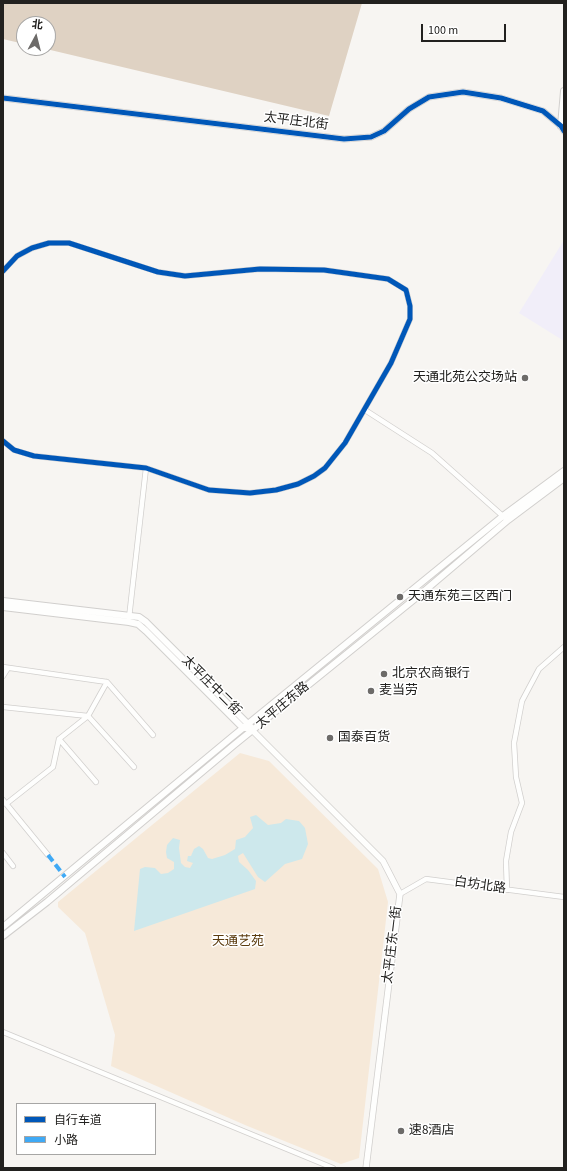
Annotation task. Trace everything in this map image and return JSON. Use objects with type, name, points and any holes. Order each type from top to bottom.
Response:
[{"type":"main road","points":[[563,128],[564,91]]},
{"type":"main road","name":"太平庄东路","points":[[3,927],[246,726],[564,471]]},
{"type":"main road","name":"太平庄东路","points":[[3,936],[47,902],[216,760],[422,593],[505,518],[564,478]]},
{"type":"main road","name":"太平庄中二街","points":[[3,600],[139,617],[146,622],[246,726]]},
{"type":"main road","name":"太平庄中二街","points":[[3,608],[138,624],[246,726],[253,730]]},
{"type":"street","name":"太平庄北街","points":[[3,98],[344,139],[371,137],[384,131],[409,109],[429,97],[463,92],[501,98],[543,111],[563,128]]},
{"type":"street","points":[[3,271],[17,256],[32,248],[49,243],[68,243],[158,272],[185,276],[268,269],[324,270],[388,279],[406,290],[410,306],[410,319],[391,363],[345,443],[325,468],[314,476],[298,484],[276,490],[250,493],[209,490],[146,468],[34,456],[14,450],[3,441]]},
{"type":"street","points":[[365,410],[432,452],[505,518]]},
{"type":"street","points":[[129,622],[146,468]]},
{"type":"street","points":[[507,890],[506,861],[511,832],[522,803],[516,777],[514,743],[522,701],[539,669],[564,647]]},
{"type":"street","points":[[3,676],[5,667],[107,682],[153,735]]},
{"type":"street","points":[[48,855],[4,802],[52,767],[59,739],[88,716],[107,682]]},
{"type":"street","points":[[3,707],[88,716],[134,767]]},
{"type":"street","name":"太平庄东一街","points":[[253,730],[383,861],[400,894],[366,1168]]},
{"type":"street","points":[[59,739],[96,782]]},
{"type":"street","points":[[3,853],[14,866]]},
{"type":"street","name":"白坊北路","points":[[400,894],[426,879],[564,897]]},
{"type":"street","points":[[3,1032],[333,1168]]},
{"type":"shaded area","points":[[3,3],[362,3],[329,116],[56,51],[56,16],[16,16],[16,42],[3,39]]},
{"type":"shaded area","points":[[564,240],[564,341],[519,313]]},
{"type":"green space","name":"天通艺苑","points":[[240,753],[269,761],[378,869],[388,902],[359,1158],[341,1164],[245,1125],[111,1066],[115,1035],[85,933],[58,907],[58,902]]},
{"type":"water","points":[[256,815],[268,825],[281,823],[286,819],[299,821],[305,828],[308,844],[302,859],[285,864],[265,882],[258,877],[243,853],[238,856],[239,862],[248,870],[256,881],[255,889],[134,931],[140,869],[145,867],[155,868],[161,874],[168,873],[174,869],[174,862],[167,858],[166,852],[167,845],[173,838],[180,840],[179,848],[181,863],[185,867],[190,868],[193,863],[187,861],[188,856],[191,856],[194,849],[199,846],[203,849],[208,858],[212,859],[225,855],[235,849],[236,840],[245,837],[253,828],[250,817]]},
{"type":"marked path","points":[[48,855],[65,877]]},
{"type":"cycle path","points":[[3,98],[344,139],[371,137],[384,131],[409,109],[429,97],[463,92],[501,98],[543,111],[561,126],[564,131]]},
{"type":"cycle path","points":[[3,271],[17,256],[32,248],[49,243],[69,243],[158,272],[185,276],[260,269],[324,270],[388,279],[406,290],[410,306],[410,319],[391,363],[345,443],[325,468],[314,476],[298,484],[276,490],[250,493],[209,490],[146,468],[34,456],[14,450],[3,441]]},
{"type":"place","name":"天通北苑公交场站","points":[[525,378]]},
{"type":"place","name":"天通东苑三区西门","points":[[400,597]]},
{"type":"place","name":"北京农商银行","points":[[384,674]]},
{"type":"place","name":"麦当劳","points":[[371,691]]},
{"type":"place","name":"国泰百货","points":[[330,738]]},
{"type":"place","name":"速8酒店","points":[[401,1131]]}]
